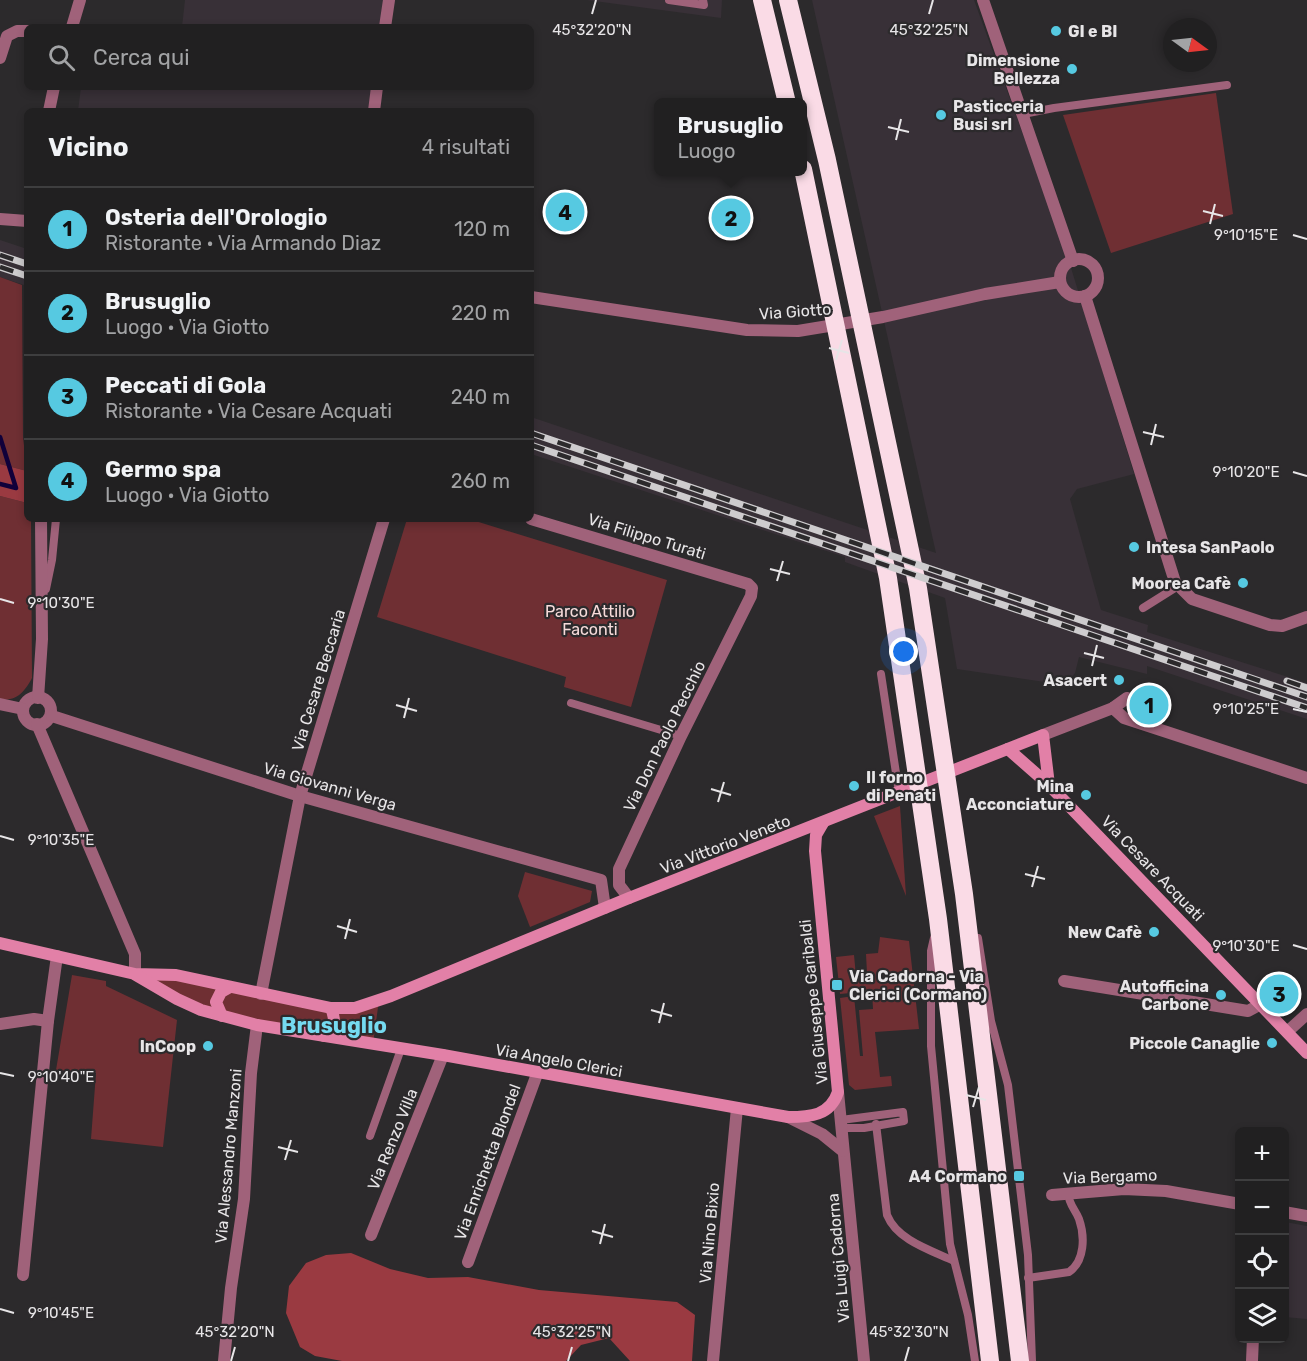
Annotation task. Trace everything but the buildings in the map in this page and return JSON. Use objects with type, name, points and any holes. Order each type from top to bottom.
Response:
[{"type":"highway","points":[[762,0],[786,98]]},
{"type":"highway","points":[[788,0],[859,306],[918,588],[946,787],[964,894],[1020,1361]]},
{"type":"highway","points":[[805,176],[888,578],[922,797],[938,919],[990,1361]]},
{"type":"street","points":[[73,24],[80,0]]},
{"type":"street","points":[[385,24],[389,0]]},
{"type":"street","points":[[983,0],[1073,261]]},
{"type":"street","points":[[0,58],[8,36],[17,30],[24,31]]},
{"type":"street","points":[[50,108],[54,90]]},
{"type":"street","points":[[374,108],[377,90]]},
{"type":"street","points":[[0,219],[24,221]]},
{"type":"street","points":[[1073,261],[1086,261],[1091,264],[1097,275],[1095,288],[1085,296],[1079,297],[1067,293],[1060,282],[1064,267],[1073,261]]},
{"type":"street","name":"Via Giotto","points":[[534,297],[747,330],[798,331],[883,317],[985,294],[1060,282]]},
{"type":"street","points":[[1085,296],[1170,572],[1178,586],[1192,599],[1256,621],[1282,626],[1307,618]]},
{"type":"street","name":"Via Filippo Turati","points":[[534,520],[748,584],[752,588]]},
{"type":"street","points":[[38,698],[42,605],[41,522]]},
{"type":"street","name":"Via Cesare Beccaria","points":[[261,994],[300,796],[383,522]]},
{"type":"street","name":"Via Don Paolo Pecchio","points":[[619,869],[681,736],[751,596],[752,588]]},
{"type":"street","points":[[38,698],[49,704],[52,716],[47,722],[37,724],[25,718],[23,709],[29,699],[38,698]]},
{"type":"street","name":"Via Vittorio Veneto","points":[[135,974],[176,975],[331,1008],[355,1008],[391,996],[629,898],[787,838],[1113,708],[1127,698]]},
{"type":"street","points":[[0,704],[23,709]]},
{"type":"street","points":[[1113,708],[1124,718],[1307,778]]},
{"type":"street","name":"Via Giovanni Verga","points":[[52,716],[300,796],[601,880]]},
{"type":"street","points":[[0,944],[135,974],[135,954],[37,724]]},
{"type":"street","points":[[1042,735],[1049,785]]},
{"type":"street","name":"Via Cesare Acquati","points":[[1008,749],[1049,785],[1307,1053]]},
{"type":"street","name":"Via Giuseppe Garibaldi","points":[[824,823],[816,835],[815,851],[843,1151]]},
{"type":"street","points":[[787,838],[804,841],[815,851]]},
{"type":"street","points":[[605,908],[601,880],[619,869]]},
{"type":"street","points":[[619,869],[619,885],[629,898]]},
{"type":"street","points":[[23,1275],[48,1021],[57,956]]},
{"type":"street","name":"Via Angelo Clerici","points":[[135,974],[177,999],[222,1016],[257,1025],[443,1055],[537,1074],[788,1117],[821,1114],[834,1102],[838,1092]]},
{"type":"street","points":[[1064,981],[1248,1011],[1261,1004]]},
{"type":"street","points":[[222,1016],[216,1002],[221,992],[230,987]]},
{"type":"street","points":[[324,1036],[332,1030],[334,1023],[331,1008]]},
{"type":"street","points":[[1287,1032],[1307,1014]]},
{"type":"street","points":[[0,1024],[34,1019],[48,1021]]},
{"type":"street","name":"Via Alessandro Manzoni","points":[[224,1361],[231,1288],[244,1199],[251,1073],[257,1025]]},
{"type":"street","name":"Via Renzo Villa","points":[[371,1235],[443,1055]]},
{"type":"street","name":"Via Enrichetta Blondel","points":[[468,1262],[537,1074]]},
{"type":"street","name":"Via Nino Bixio","points":[[713,1361],[737,1108]]},
{"type":"street","name":"Via Angelo Clerici","points":[[788,1117],[822,1134],[843,1151]]},
{"type":"street","name":"Via Luigi Cadorna","points":[[843,1151],[864,1361]]},
{"type":"street","name":"Via Bergamo","points":[[1052,1195],[1124,1189],[1166,1191],[1235,1203]]},
{"type":"street","points":[[1289,1213],[1307,1216]]},
{"type":"street","points":[[1252,1361],[1253,1343]]},
{"type":"lane","points":[[669,0],[704,5],[703,0]]},
{"type":"lane","points":[[1023,114],[1227,85]]},
{"type":"lane","points":[[42,605],[52,560],[56,522]]},
{"type":"lane","points":[[1143,608],[1178,586]]},
{"type":"lane","points":[[881,674],[899,793]]},
{"type":"lane","points":[[571,703],[681,736]]},
{"type":"lane","points":[[964,894],[976,928],[991,1021],[1008,1084],[1028,1255],[1032,1361]]},
{"type":"lane","points":[[938,919],[932,951],[931,1046],[950,1244],[968,1315],[975,1361]]},
{"type":"lane","points":[[370,1137],[401,1048]]},
{"type":"lane","points":[[903,1117],[864,1128],[841,1124],[903,1117]]},
{"type":"lane","points":[[876,1124],[887,1215],[890,1222],[904,1236],[954,1261]]},
{"type":"lane","points":[[1028,1278],[1069,1272],[1080,1258],[1082,1246],[1079,1220],[1070,1205],[1068,1193]]},
{"type":"shaded area","points":[[185,0],[384,0],[381,24],[182,24]]},
{"type":"shaded area","points":[[587,0],[722,0],[721,18]]},
{"type":"shaded area","points":[[812,0],[974,0],[1068,258],[1134,474],[1077,489],[1070,499],[1101,610],[1148,625],[1147,632],[1307,683],[1307,719],[1147,666],[1147,674],[1079,657],[1075,673],[1065,685],[957,669],[945,598],[845,562],[845,557],[534,455],[534,418],[936,553]]},
{"type":"shaded area","points":[[81,90],[372,90],[370,108],[78,108]]},
{"type":"shaded area","points":[[0,240],[24,248],[24,285],[0,277]]},
{"type":"shaded area","points":[[0,464],[24,470],[24,502],[0,496]]},
{"type":"shaded area","points":[[1289,1223],[1307,1226],[1307,1319],[1289,1317]]},
{"type":"shaded area","points":[[351,1253],[390,1269],[428,1278],[468,1277],[539,1290],[677,1302],[695,1315],[692,1361],[630,1361],[609,1338],[581,1345],[566,1361],[342,1361],[315,1356],[300,1347],[286,1313],[289,1286],[306,1263],[326,1255]]},
{"type":"green space","points":[[1216,93],[1233,214],[1111,253],[1063,115]]},
{"type":"green space","points":[[0,277],[22,285],[24,470],[0,464]]},
{"type":"green space","points":[[0,496],[24,502],[24,522],[31,522],[32,678],[16,697],[0,699]]},
{"type":"green space","name":"Parco Attilio Faconti","points":[[406,522],[479,522],[667,580],[631,707],[564,687],[566,677],[377,617]]},
{"type":"green space","points":[[900,806],[906,896],[874,816]]},
{"type":"green space","points":[[525,872],[592,891],[590,902],[530,927],[518,896]]},
{"type":"green space","points":[[880,937],[909,941],[919,1029],[875,1032],[880,1077],[891,1076],[892,1086],[855,1090],[849,1085],[840,998],[854,996],[860,1056],[863,1056],[859,1010],[873,1009],[872,991],[840,994],[836,957],[854,955],[856,976],[867,973],[866,954],[878,953]]},
{"type":"green space","points":[[135,974],[176,975],[331,1008],[379,1000],[373,1044],[222,1016]]},
{"type":"green space","points":[[72,975],[106,981],[106,986],[177,1020],[163,1147],[91,1139],[96,1073],[56,1070]]},
{"type":"waterway","points":[[0,437],[16,488],[0,484]]},
{"type":"railway","points":[[0,255],[24,263]]},
{"type":"railway","points":[[0,267],[24,275]]},
{"type":"railway","points":[[534,434],[1307,697]]},
{"type":"railway","points":[[534,446],[1307,708]]},
{"type":"railway","points":[[1287,681],[1307,688]]},
{"type":"place","name":"GI e BI","points":[[1056,31]]},
{"type":"place","name":"Dimensione Bellezza","points":[[1072,69]]},
{"type":"place","name":"Pasticceria Busi srl","points":[[941,115]]},
{"type":"place","name":"Germo spa","points":[[565,212]]},
{"type":"place","name":"Brusuglio","points":[[731,218]]},
{"type":"place","name":"Intesa SanPaolo","points":[[1134,547]]},
{"type":"place","name":"Moorea Cafè","points":[[1243,583]]},
{"type":"place","name":"Asacert","points":[[1119,680]]},
{"type":"place","name":"Osteria dell'Orologio","points":[[1149,705]]},
{"type":"place","name":"Il forno di Penati","points":[[854,786]]},
{"type":"place","name":"Mina Acconciature","points":[[1086,795]]},
{"type":"place","name":"New Cafè","points":[[1154,932]]},
{"type":"place","name":"Via Cadorna - Via Clerici (Cormano)","points":[[837,985]]},
{"type":"place","name":"Peccati di Gola","points":[[1279,994]]},
{"type":"place","name":"Autofficina Carbone","points":[[1221,995]]},
{"type":"place","name":"Piccole Canaglie","points":[[1272,1043]]},
{"type":"place","name":"InCoop","points":[[208,1046]]},
{"type":"place","name":"A4 Cormano","points":[[1019,1176]]},
{"type":"district","name":"Brusuglio","points":[[334,1025]]}]
